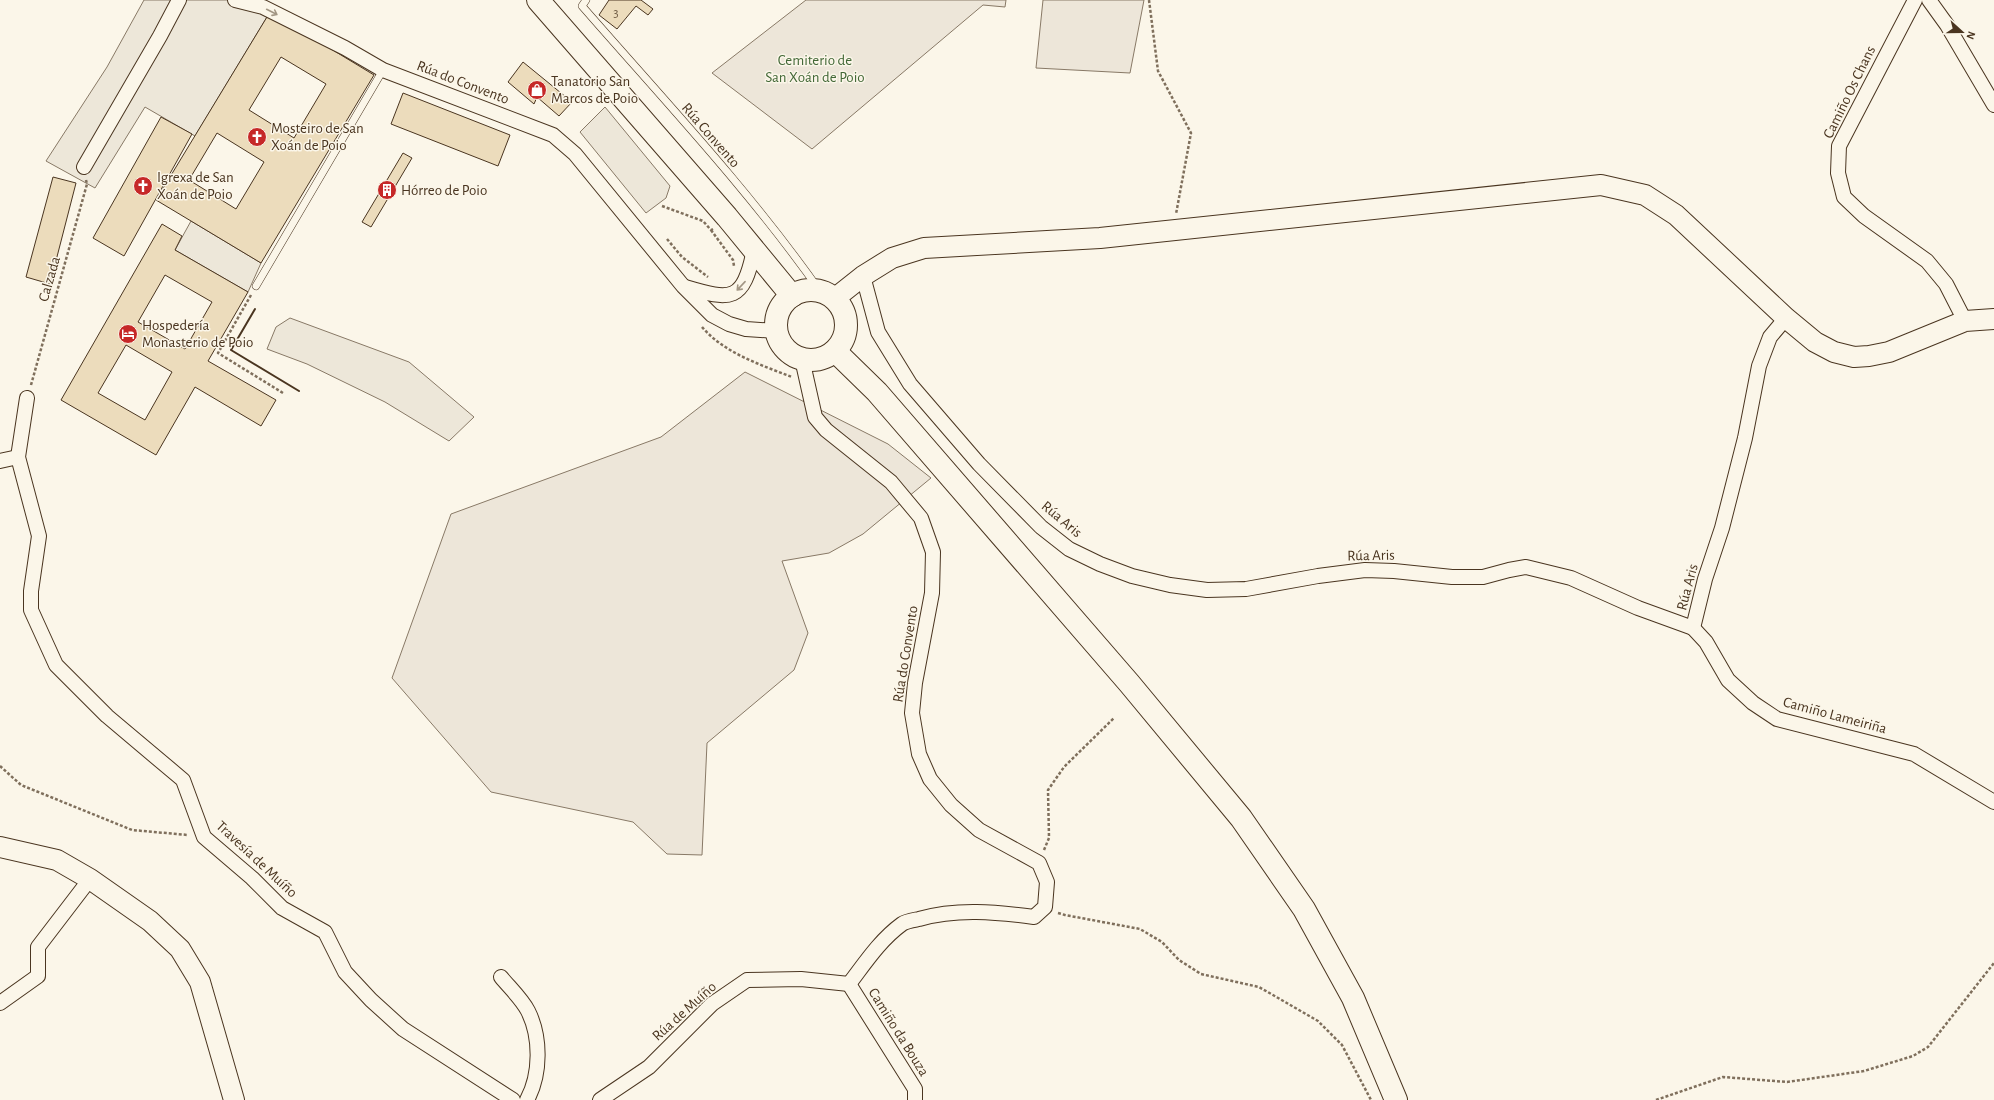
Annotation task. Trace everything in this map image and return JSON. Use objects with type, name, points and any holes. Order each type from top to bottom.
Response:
[{"type":"highway","points":[[538,0],[719,224],[754,250],[792,296]]},
{"type":"highway","points":[[810,290],[827,295],[842,308],[846,319],[846,331],[842,342],[835,351],[825,358],[814,360],[802,359],[793,356],[785,349],[779,340],[776,331],[779,311],[792,296],[810,290]]},
{"type":"highway","points":[[835,351],[878,392],[1129,683],[1241,818],[1304,909],[1353,998],[1396,1100]]},
{"type":"street","points":[[84,167],[160,36],[179,0]]},
{"type":"street","name":"Rúa do Convento","points":[[235,0],[263,7],[346,48],[383,70],[553,135],[575,154],[683,286],[712,315],[730,324],[746,329],[776,331]]},
{"type":"street","name":"Camiño Os Chans","points":[[1915,0],[1839,146],[1838,173],[1844,197],[1864,216],[1927,261],[1946,284],[1965,321]]},
{"type":"street","points":[[1929,0],[1947,25],[1994,105]]},
{"type":"street","points":[[827,295],[863,276],[892,258],[924,248],[1100,238],[1601,185],[1645,195],[1676,215],[1786,318],[1815,342],[1834,352],[1854,357],[1889,352],[1965,321],[1994,319]]},
{"type":"street","points":[[683,286],[722,296],[733,293],[742,286],[749,274],[754,250]]},
{"type":"street","name":"Rúa Aris","points":[[863,276],[878,332],[910,384],[979,464],[1041,527],[1069,549],[1100,564],[1132,576],[1162,584],[1207,590],[1246,589],[1318,576],[1365,570],[1394,570],[1452,577],[1483,577],[1526,567],[1570,578],[1638,608],[1693,628],[1705,579],[1722,528],[1745,438],[1759,366],[1770,337],[1786,318]]},
{"type":"street","name":"Rúa do Convento","points":[[802,359],[815,416],[826,430],[890,482],[921,518],[933,552],[932,593],[915,683],[912,713],[918,754],[930,779],[951,806],[980,830],[1039,863]]},
{"type":"street","name":"Travesía de Muíño","points":[[28,398],[18,457],[39,536],[31,591],[31,610],[56,665],[107,716],[183,780],[204,837],[252,878],[282,908],[325,932],[345,972],[403,1029],[513,1100]]},
{"type":"street","points":[[0,461],[18,457]]},
{"type":"street","name":"Camiño Lameiriña","points":[[1693,628],[1706,642],[1728,680],[1753,703],[1777,719],[1914,754],[1994,802]]},
{"type":"street","points":[[0,846],[57,860],[90,879],[150,921],[180,949],[200,982],[234,1100]]},
{"type":"street","points":[[849,984],[874,950],[903,923],[937,914],[966,911],[1007,913],[1034,917],[1045,907],[1047,882],[1039,863]]},
{"type":"street","points":[[0,1003],[38,976],[38,947],[90,879]]},
{"type":"street","points":[[501,977],[527,1010],[536,1032],[538,1061],[533,1090],[528,1100]]},
{"type":"street","name":"Rúa de Muíño","points":[[600,1100],[649,1067],[712,1004],[747,980],[801,979],[849,984]]},
{"type":"street","name":"Camiño da Bouza","points":[[849,984],[915,1089],[915,1100]]},
{"type":"lane","name":"Rúa Convento","points":[[586,0],[582,6],[747,196],[827,295]]},
{"type":"lane","points":[[256,286],[383,70]]},
{"type":"path","points":[[1149,0],[1158,71],[1191,133],[1173,230]]},
{"type":"path","name":"Calzada","points":[[28,398],[87,184],[84,167]]},
{"type":"path","points":[[662,206],[703,221],[719,224],[733,260],[734,267]]},
{"type":"path","points":[[667,239],[682,257],[713,279]]},
{"type":"path","points":[[256,286],[218,353],[283,393]]},
{"type":"path","points":[[1039,863],[1049,838],[1048,790],[1064,767],[1114,718]]},
{"type":"path","points":[[0,766],[21,785],[132,830],[204,837]]},
{"type":"path","points":[[1045,907],[1065,916],[1140,929],[1162,942],[1179,960],[1201,974],[1259,987],[1318,1021],[1342,1045],[1370,1100]]},
{"type":"path","points":[[1656,1100],[1723,1077],[1787,1082],[1864,1071],[1913,1056],[1928,1047],[1994,962]]},
{"type":"green space","name":"Cemiterio de San Xoán de Poio","points":[[806,0],[1006,0],[1005,7],[983,5],[812,149],[712,73]]},
{"type":"green space","points":[[1043,0],[1144,0],[1130,73],[1036,68]]},
{"type":"green space","points":[[745,372],[888,444],[931,478],[863,534],[829,553],[782,561],[808,633],[794,670],[707,743],[702,855],[667,854],[633,822],[491,792],[392,678],[451,514],[661,437]]},
{"type":"shaded area","points":[[144,0],[251,0],[270,12],[195,136],[145,107],[95,188],[46,161],[107,67]]},
{"type":"shaded area","points":[[605,107],[670,186],[666,198],[646,213],[580,132]]},
{"type":"shaded area","points":[[191,221],[261,263],[248,292],[175,250]]},
{"type":"shaded area","points":[[290,318],[409,362],[474,417],[449,441],[385,402],[307,364],[267,349],[276,327]]},
{"type":"building","points":[[609,0],[641,0],[653,9],[648,15],[636,6],[617,29],[599,15]]},
{"type":"building","name":"Mosteiro de San Xoán de Poio","points":[[270,12],[374,75],[261,263],[156,200]],"holes":[[[281,57],[326,84],[294,138],[249,110]],[[217,133],[264,162],[236,209],[189,180]]]},
{"type":"building","name":"Tanatorio San Marcos de Poio","points":[[523,62],[572,102],[559,116],[537,97],[534,104],[508,82]]},
{"type":"building","points":[[403,93],[510,135],[498,166],[391,124]]},
{"type":"building","name":"Igrexa de San Xoán de Poio","points":[[161,117],[192,134],[124,256],[93,238]]},
{"type":"building","name":"Hórreo de Poio","points":[[403,153],[412,158],[371,227],[362,222]]},
{"type":"building","points":[[53,177],[76,183],[50,284],[26,277]]},
{"type":"building","name":"Hospedería Monasterio de Poio","points":[[162,224],[182,236],[175,250],[248,292],[208,361],[276,400],[261,426],[195,387],[156,455],[61,400]],"holes":[[[165,275],[212,302],[185,349],[138,322]],[[126,345],[172,372],[145,420],[98,393]]]},
{"type":"wall","points":[[255,309],[231,350],[299,391]]},
{"type":"place","name":"Tanatorio San Marcos de Poio","points":[[537,90]]},
{"type":"place","name":"Mosteiro de San Xoán de Poio","points":[[257,137]]},
{"type":"place","name":"Igrexa de San Xoán de Poio","points":[[143,186]]},
{"type":"place","name":"Hórreo de Poio","points":[[387,190]]},
{"type":"place","name":"Hospedería Monasterio de Poio","points":[[128,334]]}]
